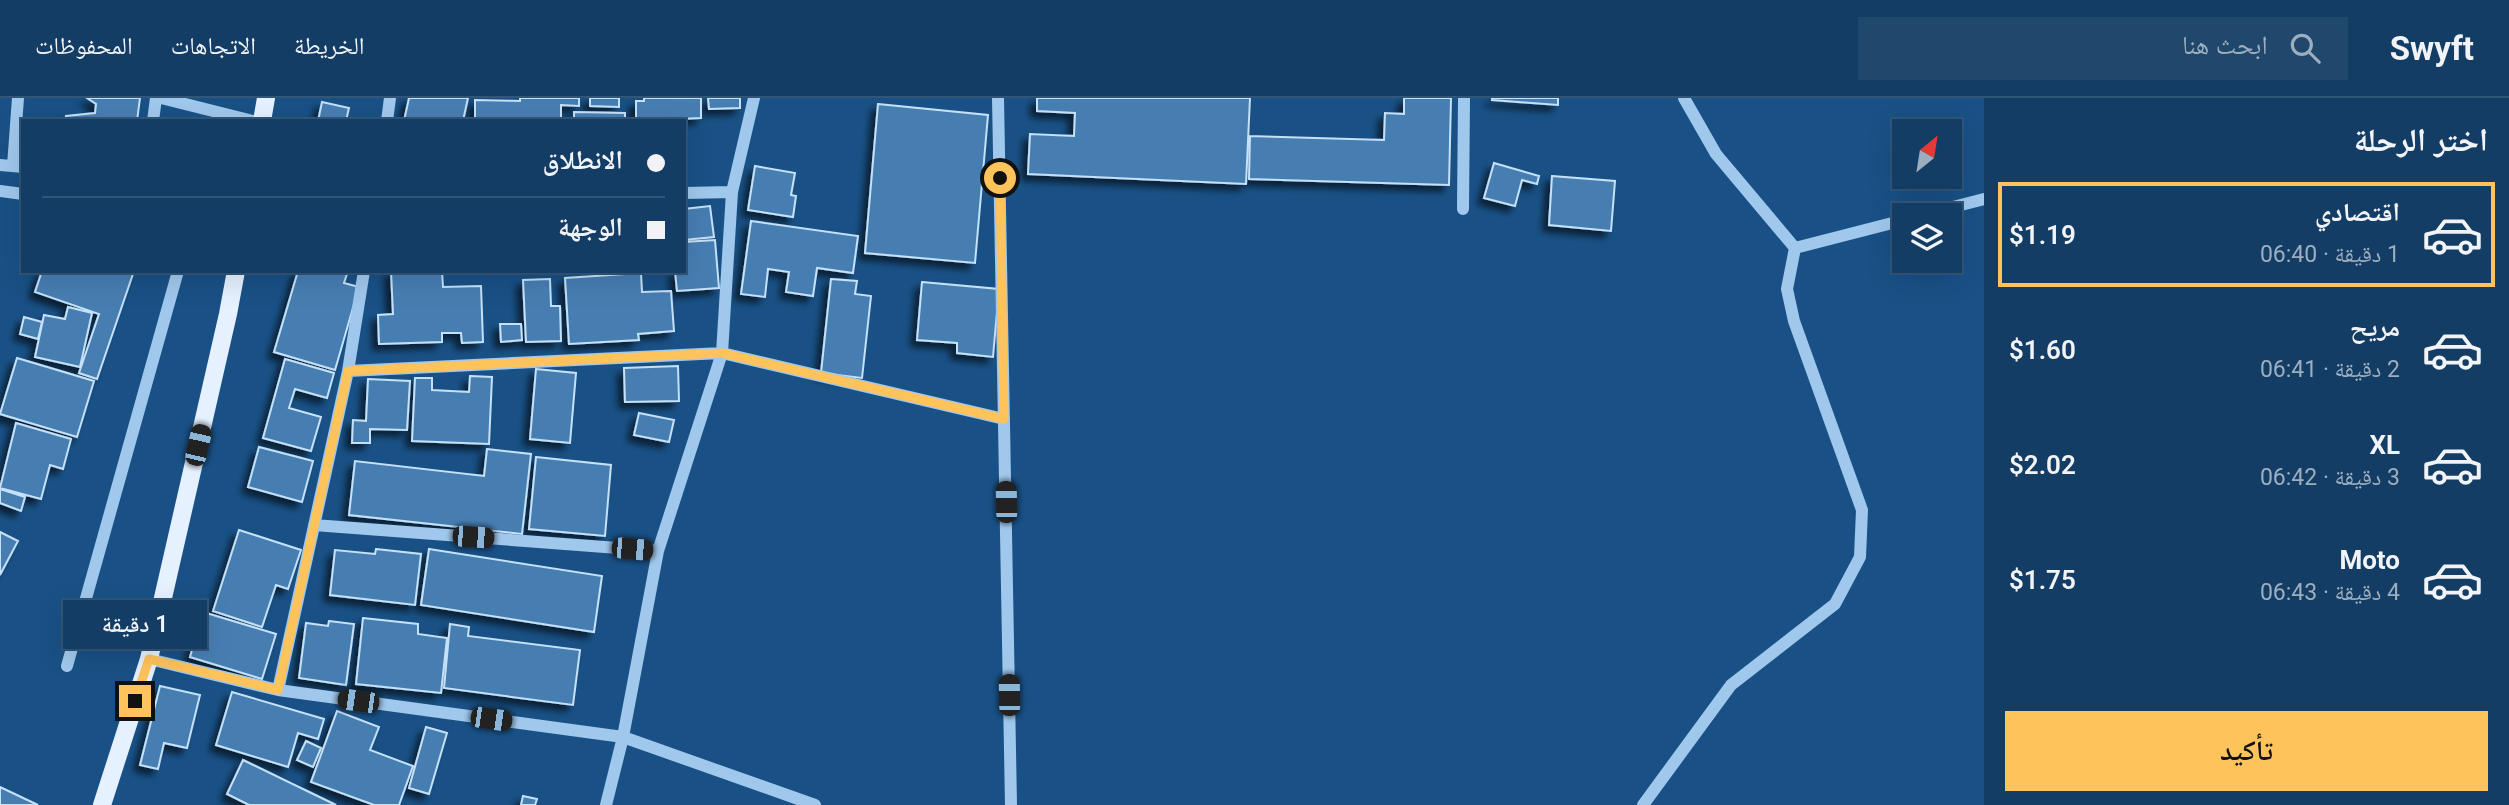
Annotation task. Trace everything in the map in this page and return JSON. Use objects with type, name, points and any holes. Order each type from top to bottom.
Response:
[{"type":"main road","points":[[262,119],[266,98]]},
{"type":"main road","points":[[102,805],[149,659],[236,273]]},
{"type":"street","points":[[12,166],[18,98]]},
{"type":"street","points":[[153,119],[156,98]]},
{"type":"street","points":[[161,98],[216,116],[238,119]]},
{"type":"street","points":[[387,119],[390,98]]},
{"type":"street","points":[[606,805],[623,737],[658,551],[722,353],[732,192],[754,98]]},
{"type":"street","points":[[998,98],[1011,805]]},
{"type":"street","points":[[1463,209],[1464,98]]},
{"type":"street","points":[[1684,98],[1716,154],[1795,248]]},
{"type":"street","points":[[0,191],[21,194]]},
{"type":"street","points":[[686,193],[732,192]]},
{"type":"street","points":[[1962,205],[1984,199]]},
{"type":"street","points":[[1795,248],[1892,223]]},
{"type":"street","points":[[1643,805],[1731,685],[1835,604],[1860,557],[1862,509],[1794,321],[1787,289],[1795,248]]},
{"type":"street","points":[[67,666],[177,273]]},
{"type":"street","points":[[278,690],[348,371],[364,273]]},
{"type":"street","points":[[348,371],[722,353],[1004,419]]},
{"type":"street","points":[[314,525],[658,551]]},
{"type":"street","points":[[149,659],[278,690],[623,737],[815,805]]},
{"type":"building","points":[[87,98],[140,98],[137,119],[65,119],[66,116],[95,113],[96,104]]},
{"type":"building","points":[[409,98],[468,98],[463,119],[404,119]]},
{"type":"building","points":[[520,98],[579,98],[579,106],[561,105],[561,119],[475,119],[475,100],[520,101]]},
{"type":"building","points":[[590,98],[619,98],[619,107],[590,106]]},
{"type":"building","points":[[644,98],[701,98],[701,118],[636,119],[636,101],[644,101]]},
{"type":"building","points":[[708,98],[740,98],[740,108],[709,109]]},
{"type":"building","points":[[1037,98],[1250,98],[1246,184],[1028,174],[1030,134],[1074,136],[1075,113],[1037,111]]},
{"type":"building","points":[[1404,98],[1451,98],[1449,185],[1249,179],[1250,136],[1384,140],[1385,113],[1404,114]]},
{"type":"building","points":[[1558,98],[1558,105],[1492,100]]},
{"type":"building","points":[[322,102],[349,108],[346,119],[318,119]]},
{"type":"building","points":[[878,104],[988,115],[975,263],[865,253]]},
{"type":"building","points":[[574,112],[625,113],[625,119],[574,119]]},
{"type":"building","points":[[1494,163],[1539,176],[1537,184],[1522,180],[1515,206],[1484,198]]},
{"type":"building","points":[[755,166],[795,173],[791,195],[796,196],[793,217],[748,210]]},
{"type":"building","points":[[1552,176],[1615,181],[1611,231],[1549,225]]},
{"type":"building","points":[[710,206],[714,237],[686,240],[686,209]]},
{"type":"building","points":[[751,221],[858,236],[853,273],[817,268],[813,296],[786,292],[789,272],[768,269],[765,297],[741,294]]},
{"type":"building","points":[[715,240],[719,288],[677,291],[675,273],[686,273],[686,242]]},
{"type":"building","points":[[41,273],[133,273],[97,379],[79,373],[99,314],[35,292]]},
{"type":"building","points":[[297,273],[347,273],[344,283],[359,287],[335,370],[274,352]]},
{"type":"building","points":[[391,273],[442,273],[443,287],[481,286],[483,342],[462,343],[461,333],[442,333],[442,342],[379,344],[378,315],[393,314]]},
{"type":"building","points":[[641,273],[642,292],[671,291],[674,331],[638,334],[639,340],[569,344],[565,278]]},
{"type":"building","points":[[550,279],[551,306],[560,306],[561,341],[526,342],[523,280]]},
{"type":"building","points":[[831,279],[857,281],[855,294],[871,296],[862,378],[821,373]]},
{"type":"building","points":[[922,282],[999,289],[993,357],[957,353],[957,343],[917,340]]},
{"type":"building","points":[[68,307],[92,313],[80,367],[35,357],[44,315],[65,319]]},
{"type":"building","points":[[24,317],[42,322],[38,339],[20,334]]},
{"type":"building","points":[[500,324],[521,324],[522,340],[501,342]]},
{"type":"building","points":[[17,358],[94,381],[77,437],[0,414]]},
{"type":"building","points":[[285,359],[334,373],[327,398],[295,389],[289,408],[321,417],[311,451],[263,438]]},
{"type":"building","points":[[678,366],[679,401],[625,402],[624,368]]},
{"type":"building","points":[[536,369],[576,373],[570,443],[530,439]]},
{"type":"building","points":[[470,376],[492,377],[489,444],[412,441],[415,378],[432,378],[432,390],[469,392]]},
{"type":"building","points":[[368,379],[410,381],[407,430],[370,429],[370,443],[352,443],[353,420],[366,421]]},
{"type":"building","points":[[639,413],[674,420],[669,442],[634,435]]},
{"type":"building","points":[[16,423],[71,439],[63,469],[50,465],[41,499],[0,488]]},
{"type":"building","points":[[259,447],[313,461],[302,502],[248,487]]},
{"type":"building","points":[[487,449],[531,454],[522,534],[349,515],[355,461],[484,476]]},
{"type":"building","points":[[536,457],[611,465],[605,536],[529,529]]},
{"type":"building","points":[[0,489],[25,497],[21,511],[0,503]]},
{"type":"building","points":[[239,530],[301,550],[288,589],[276,585],[262,627],[213,611]]},
{"type":"building","points":[[0,532],[18,541],[0,575]]},
{"type":"building","points":[[376,549],[421,554],[415,605],[330,595],[335,550],[375,554]]},
{"type":"building","points":[[429,549],[602,576],[594,632],[421,605]]},
{"type":"building","points":[[203,612],[276,634],[262,679],[190,657]]},
{"type":"building","points":[[363,618],[418,624],[418,634],[447,638],[441,693],[356,684]]},
{"type":"building","points":[[329,621],[354,624],[346,685],[299,678],[306,623],[328,626]]},
{"type":"building","points":[[450,624],[469,627],[468,636],[580,650],[573,705],[444,688]]},
{"type":"building","points":[[160,686],[200,695],[187,748],[164,743],[158,769],[140,765]]},
{"type":"building","points":[[232,692],[324,719],[318,739],[298,733],[288,767],[216,745]]},
{"type":"building","points":[[337,711],[379,727],[370,750],[413,766],[399,805],[374,805],[311,782]]},
{"type":"building","points":[[426,727],[447,733],[429,794],[409,788]]},
{"type":"building","points":[[306,741],[321,748],[313,767],[297,760]]},
{"type":"building","points":[[243,760],[336,805],[249,805],[227,794]]},
{"type":"building","points":[[0,787],[38,805],[0,805]]},
{"type":"building","points":[[523,796],[537,799],[535,805],[521,805]]},
{"type":"route","points":[[135,701],[149,659],[278,690],[348,371],[722,353],[1004,419],[1000,178]]}]
